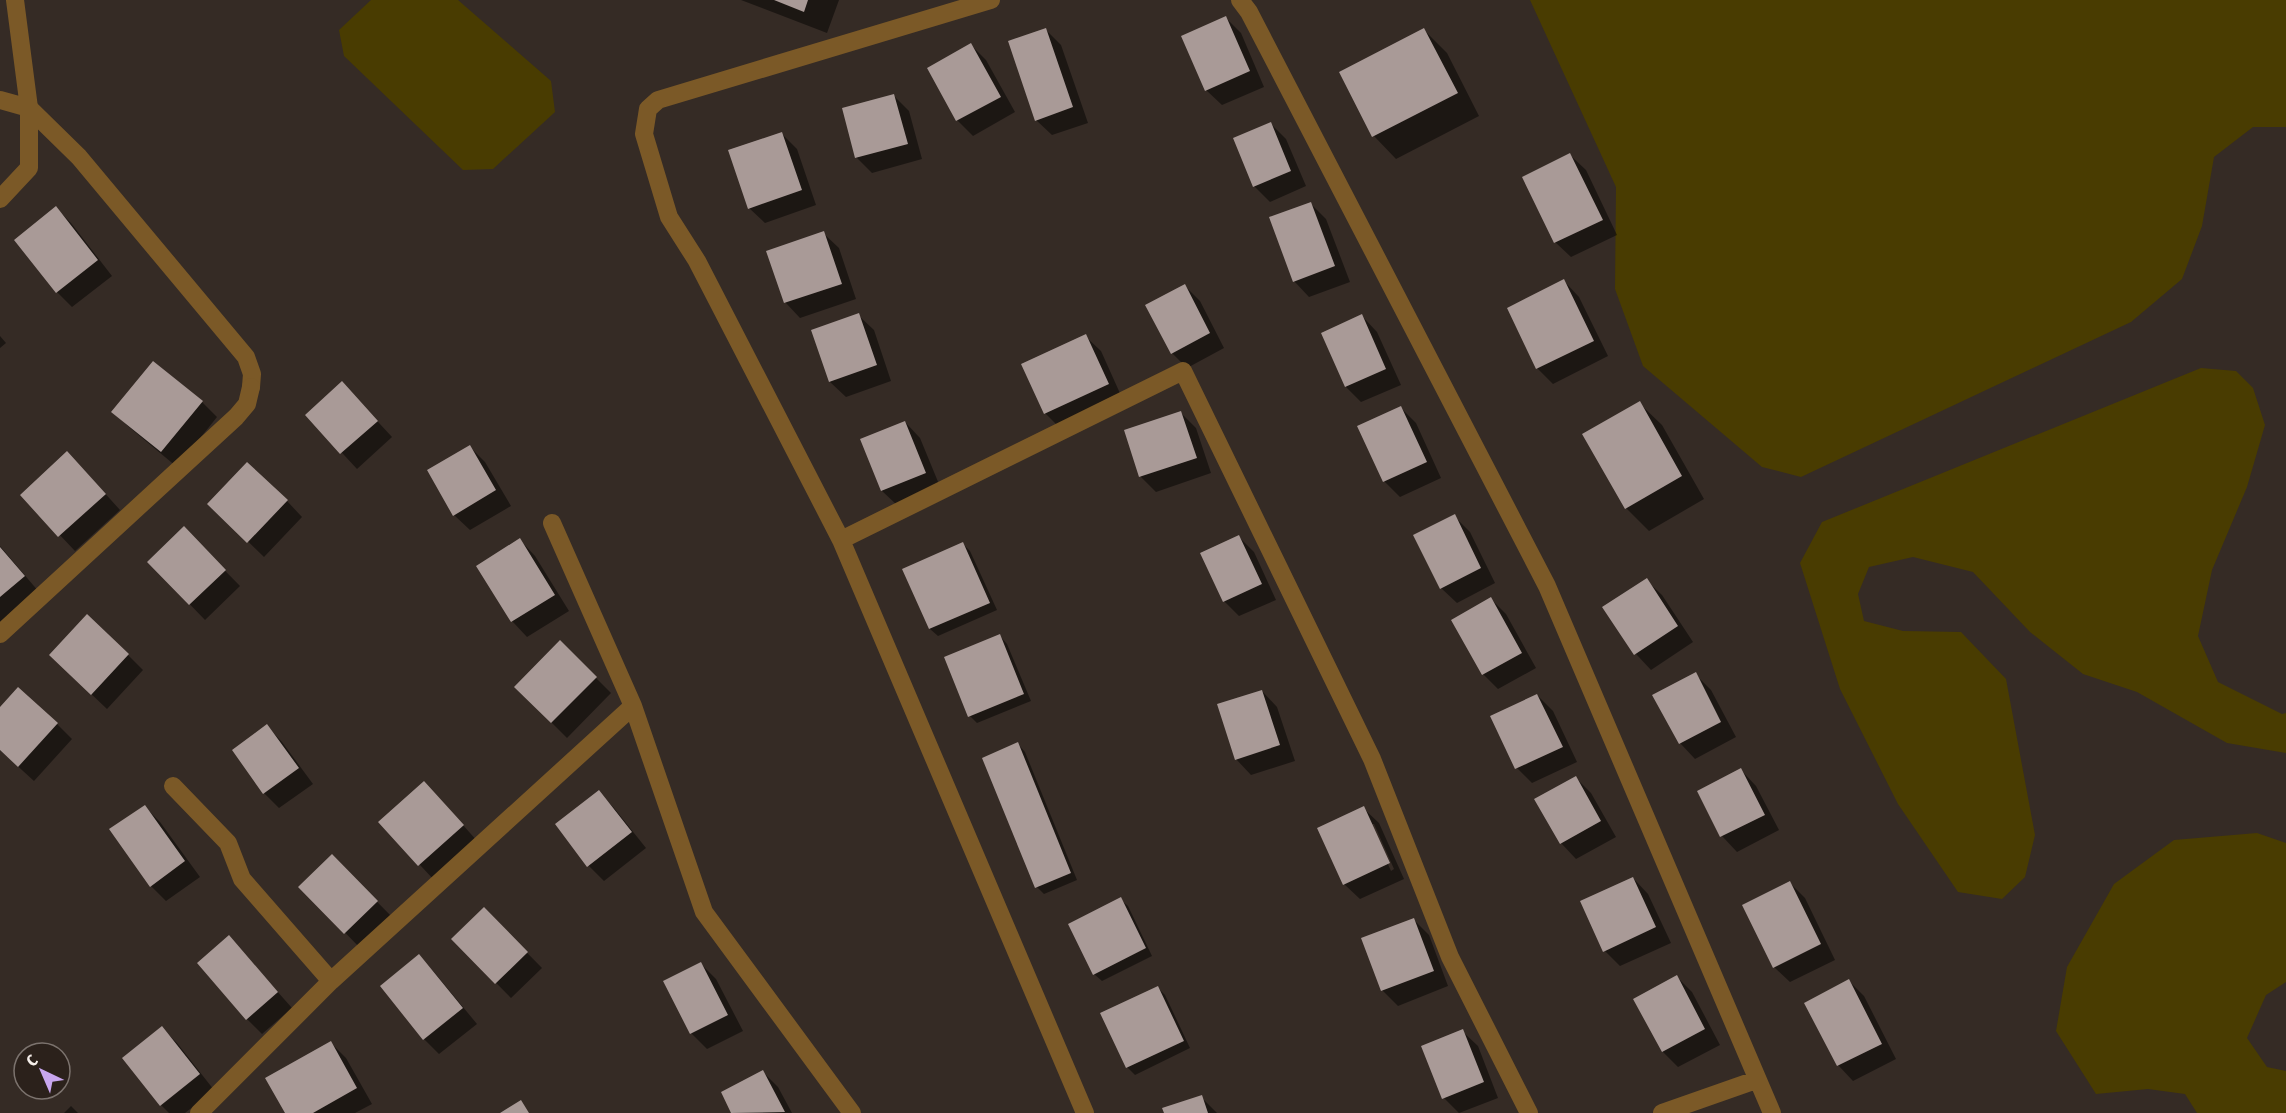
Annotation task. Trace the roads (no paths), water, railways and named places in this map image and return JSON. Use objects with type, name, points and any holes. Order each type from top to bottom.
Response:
[{"type":"street","points":[[0,199],[29,168],[29,108],[15,0]]},
{"type":"street","points":[[991,0],[658,100],[648,109],[644,134],[669,217],[697,261],[841,540],[1085,1113]]},
{"type":"street","points":[[1240,0],[1249,12],[1547,586],[1772,1113]]},
{"type":"street","points":[[0,100],[29,108],[79,157],[246,357],[252,374],[247,404],[236,417],[0,634]]},
{"type":"street","points":[[841,540],[1183,371],[1372,759],[1450,957],[1529,1113]]},
{"type":"street","points":[[552,523],[633,706],[704,912],[852,1113]]},
{"type":"street","points":[[199,1113],[331,981],[633,706]]},
{"type":"street","points":[[173,786],[228,843],[242,879],[331,981]]},
{"type":"street","points":[[1662,1113],[1756,1080]]}]
